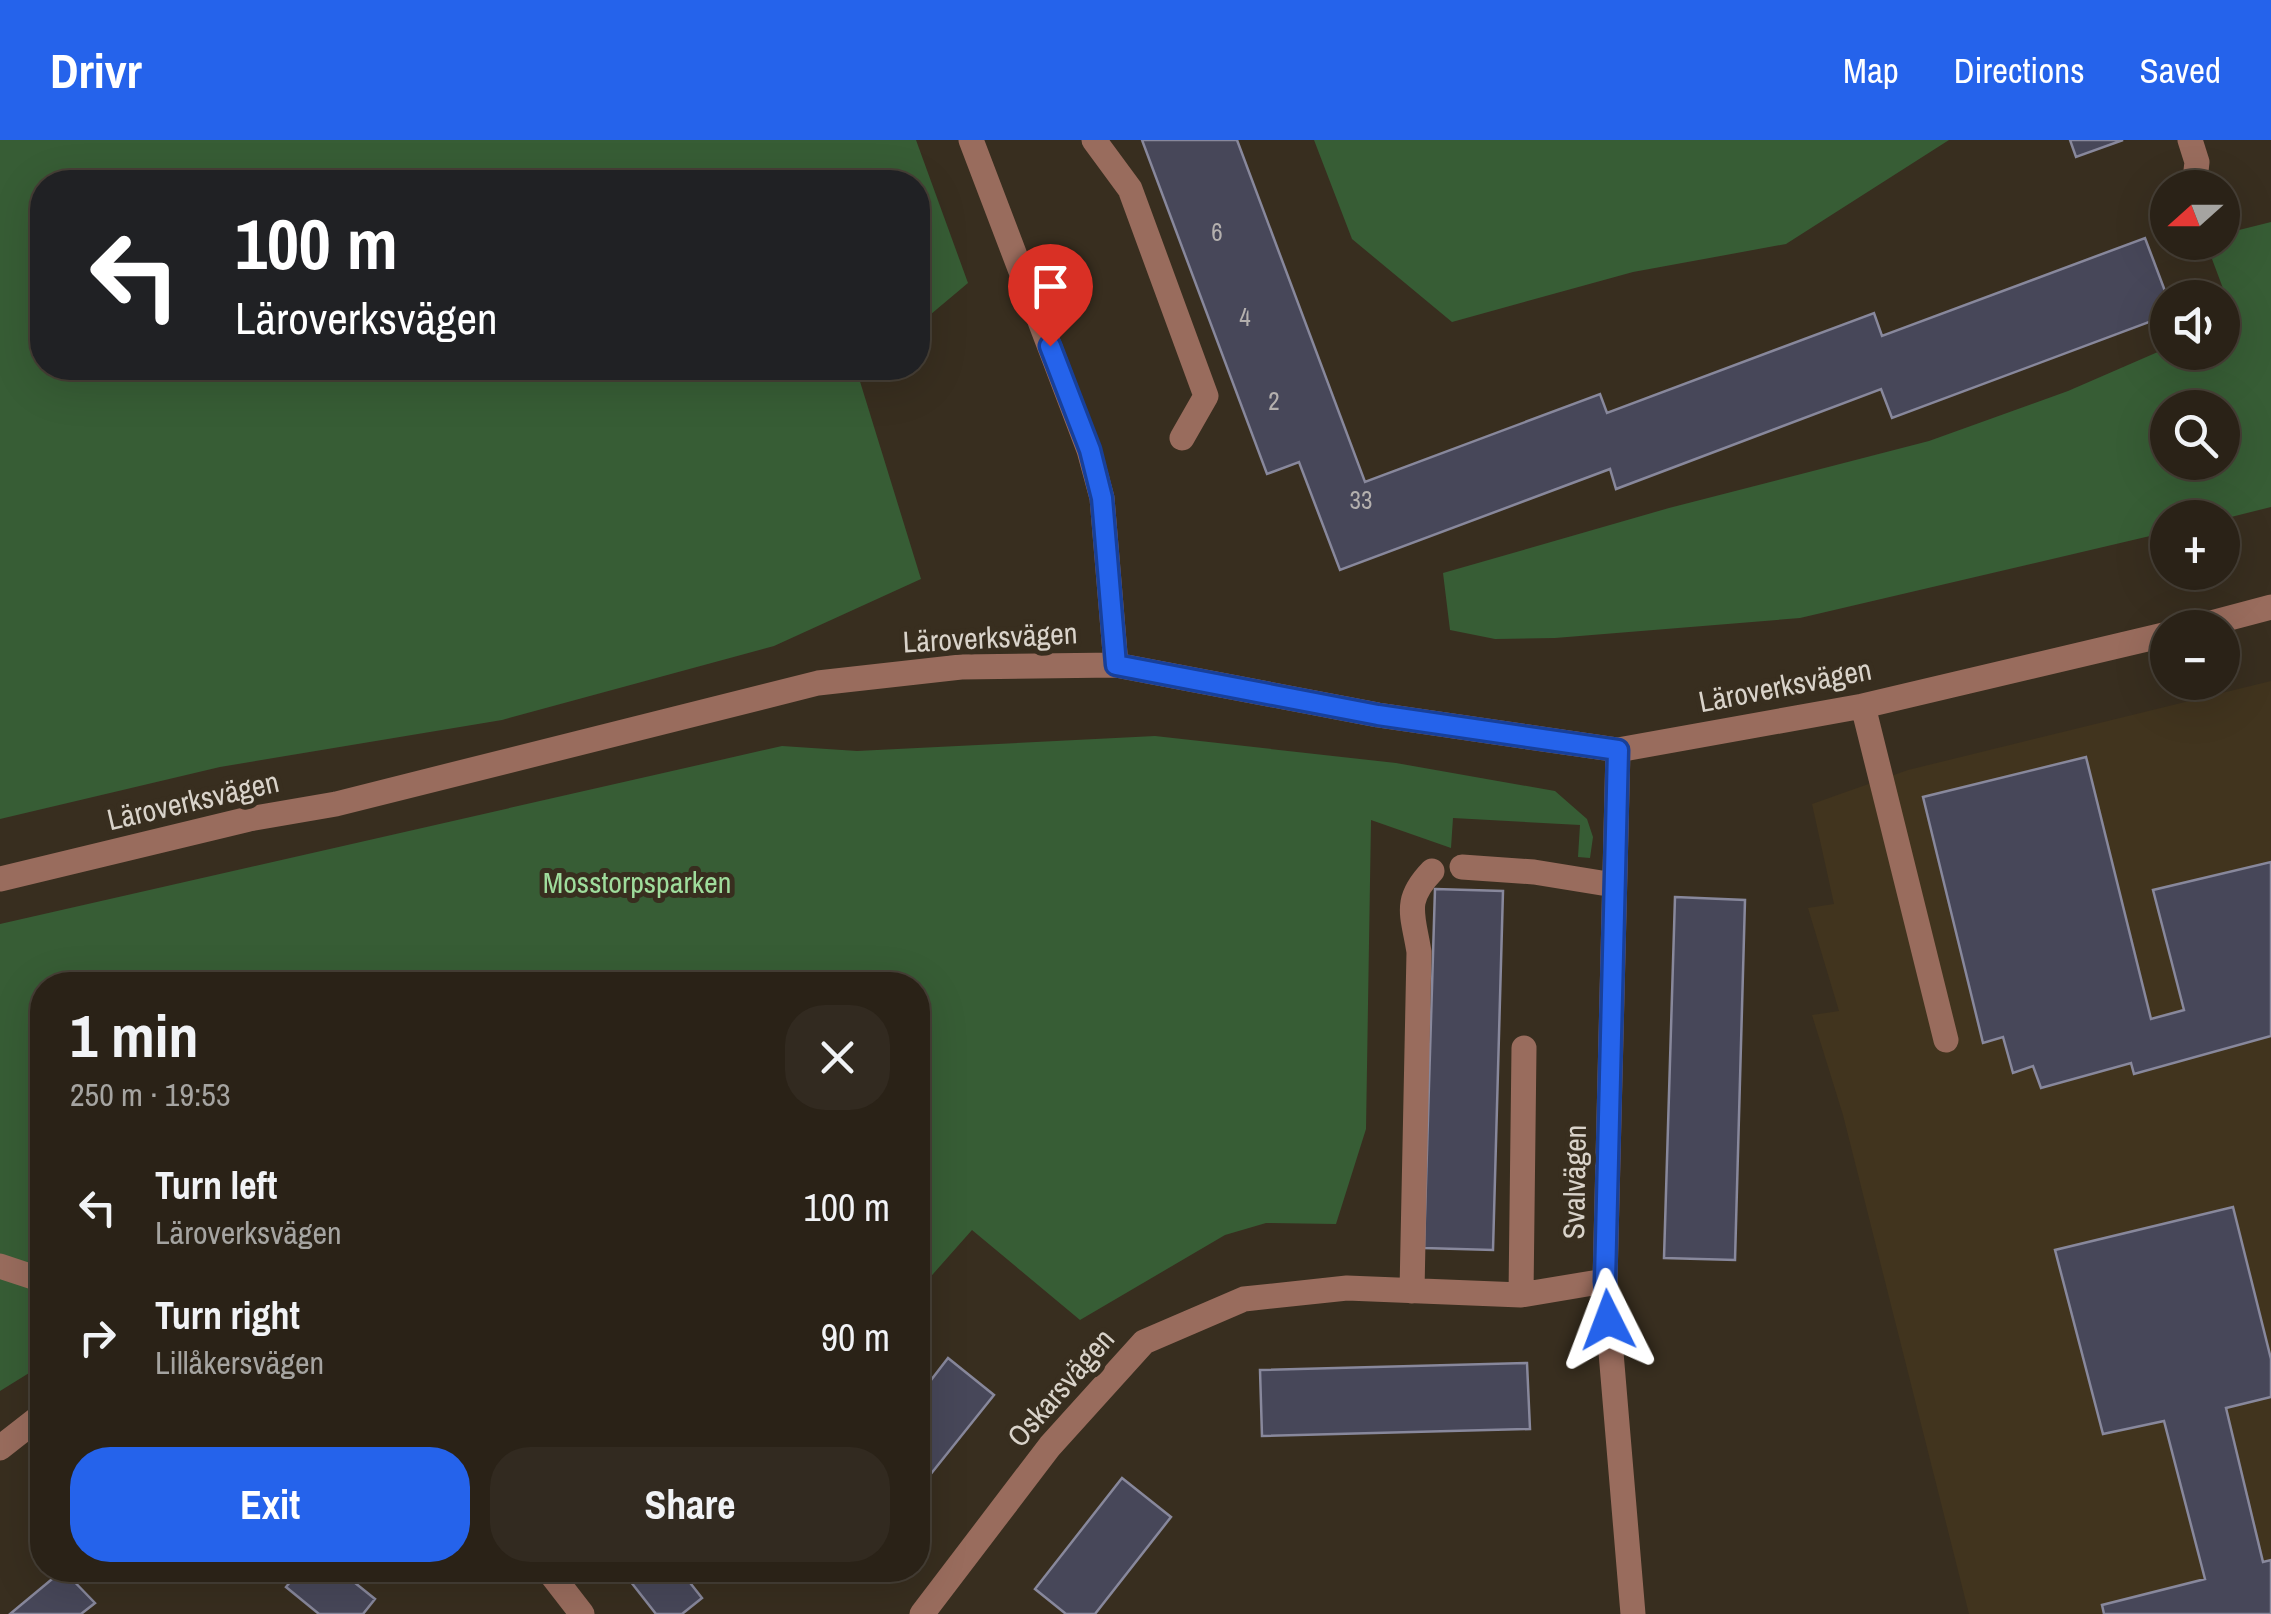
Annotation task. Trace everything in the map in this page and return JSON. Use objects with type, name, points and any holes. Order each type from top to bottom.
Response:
[{"type":"street","points":[[972,140],[1090,450],[1102,498],[1116,665]]},
{"type":"street","points":[[1094,140],[1130,189],[1206,396],[1182,438]]},
{"type":"street","points":[[2190,140],[2196,170]]},
{"type":"street","points":[[2240,615],[2271,607]]},
{"type":"street","name":"Läroverksvägen","points":[[0,879],[250,819],[336,804],[818,683],[962,668],[1116,665],[1378,715],[1618,750],[1862,706],[2150,638]]},
{"type":"street","points":[[1862,706],[1946,1040]]},
{"type":"street","name":"Svalvägen","points":[[1618,750],[1605,1281],[1633,1614]]},
{"type":"street","points":[[1462,867],[1534,872],[1614,885]]},
{"type":"street","points":[[1412,1292],[1419,952],[1412,906],[1414,890],[1432,872]]},
{"type":"street","points":[[1521,1295],[1524,1048]]},
{"type":"street","points":[[0,1266],[30,1276]]},
{"type":"street","name":"Oskarsvägen","points":[[922,1614],[1050,1446],[1144,1342],[1244,1299],[1347,1288],[1521,1295],[1605,1281]]},
{"type":"street","points":[[0,1448],[30,1425]]},
{"type":"street","points":[[557,1582],[582,1614]]},
{"type":"shaded area","points":[[2271,681],[2271,1614],[1969,1614],[1843,1115],[1812,1015],[1839,1011],[1808,908],[1834,904],[1812,804],[1908,770],[2194,700],[2240,700],[2240,689]]},
{"type":"green space","points":[[0,140],[916,140],[927,170],[30,170],[30,380],[860,380],[921,579],[774,646],[502,720],[220,767],[0,819]]},
{"type":"green space","points":[[1314,140],[1949,140],[1786,244],[1633,272],[1452,322],[1352,239]]},
{"type":"green space","points":[[930,178],[968,283],[930,315]]},
{"type":"green space","points":[[2271,222],[2271,507],[2240,515],[2240,500],[2150,500],[2150,536],[1800,618],[1555,638],[1495,639],[1450,630],[1443,573],[1669,508],[1929,441],[2068,391],[2150,355],[2150,370],[2240,370],[2240,280],[2220,280],[2212,260],[2240,260],[2240,230]]},
{"type":"green space","name":"Mosstorpsparken","points":[[1155,736],[1396,763],[1555,791],[1587,819],[1593,837],[1590,858],[1578,857],[1580,825],[1453,818],[1451,848],[1371,820],[1366,1129],[1336,1224],[1266,1223],[1225,1235],[1080,1320],[972,1230],[930,1277],[930,972],[30,972],[30,1372],[0,1391],[0,924],[782,746],[857,751]]},
{"type":"building","points":[[1142,140],[1237,140],[1365,482],[1600,394],[1607,413],[1874,313],[1882,336],[2145,238],[2150,260],[2161,280],[2150,280],[2150,322],[1892,418],[1881,389],[1616,489],[1610,469],[1340,570],[1299,462],[1267,474]]},
{"type":"building","points":[[2070,140],[2123,140],[2076,157]]},
{"type":"building","points":[[2086,757],[2151,1019],[2184,1010],[2153,890],[2271,862],[2271,1036],[2134,1074],[2131,1063],[2041,1088],[2033,1066],[2013,1073],[2003,1037],[1983,1043],[1923,797]]},
{"type":"building","points":[[1435,889],[1503,891],[1493,1250],[1424,1248]]},
{"type":"building","points":[[1675,897],[1745,900],[1735,1260],[1664,1258]]},
{"type":"building","points":[[2233,1207],[2271,1359],[2271,1397],[2226,1408],[2263,1562],[2271,1560],[2271,1614],[2104,1614],[2102,1605],[2205,1579],[2164,1421],[2103,1434],[2055,1250]]},
{"type":"building","points":[[948,1358],[994,1395],[930,1475],[930,1381]]},
{"type":"building","points":[[1527,1363],[1530,1429],[1262,1436],[1260,1370]]},
{"type":"building","points":[[1122,1478],[1171,1517],[1095,1614],[1066,1614],[1035,1589]]},
{"type":"building","points":[[49,1582],[75,1582],[95,1603],[81,1614],[10,1614]]},
{"type":"building","points":[[290,1582],[354,1582],[375,1599],[363,1614],[319,1614],[286,1587]]},
{"type":"building","points":[[631,1582],[689,1582],[702,1598],[682,1614],[656,1614]]},
{"type":"route","points":[[1050,346],[1090,450],[1102,498],[1116,665],[1378,715],[1618,750],[1605,1281],[1608,1320]]}]
